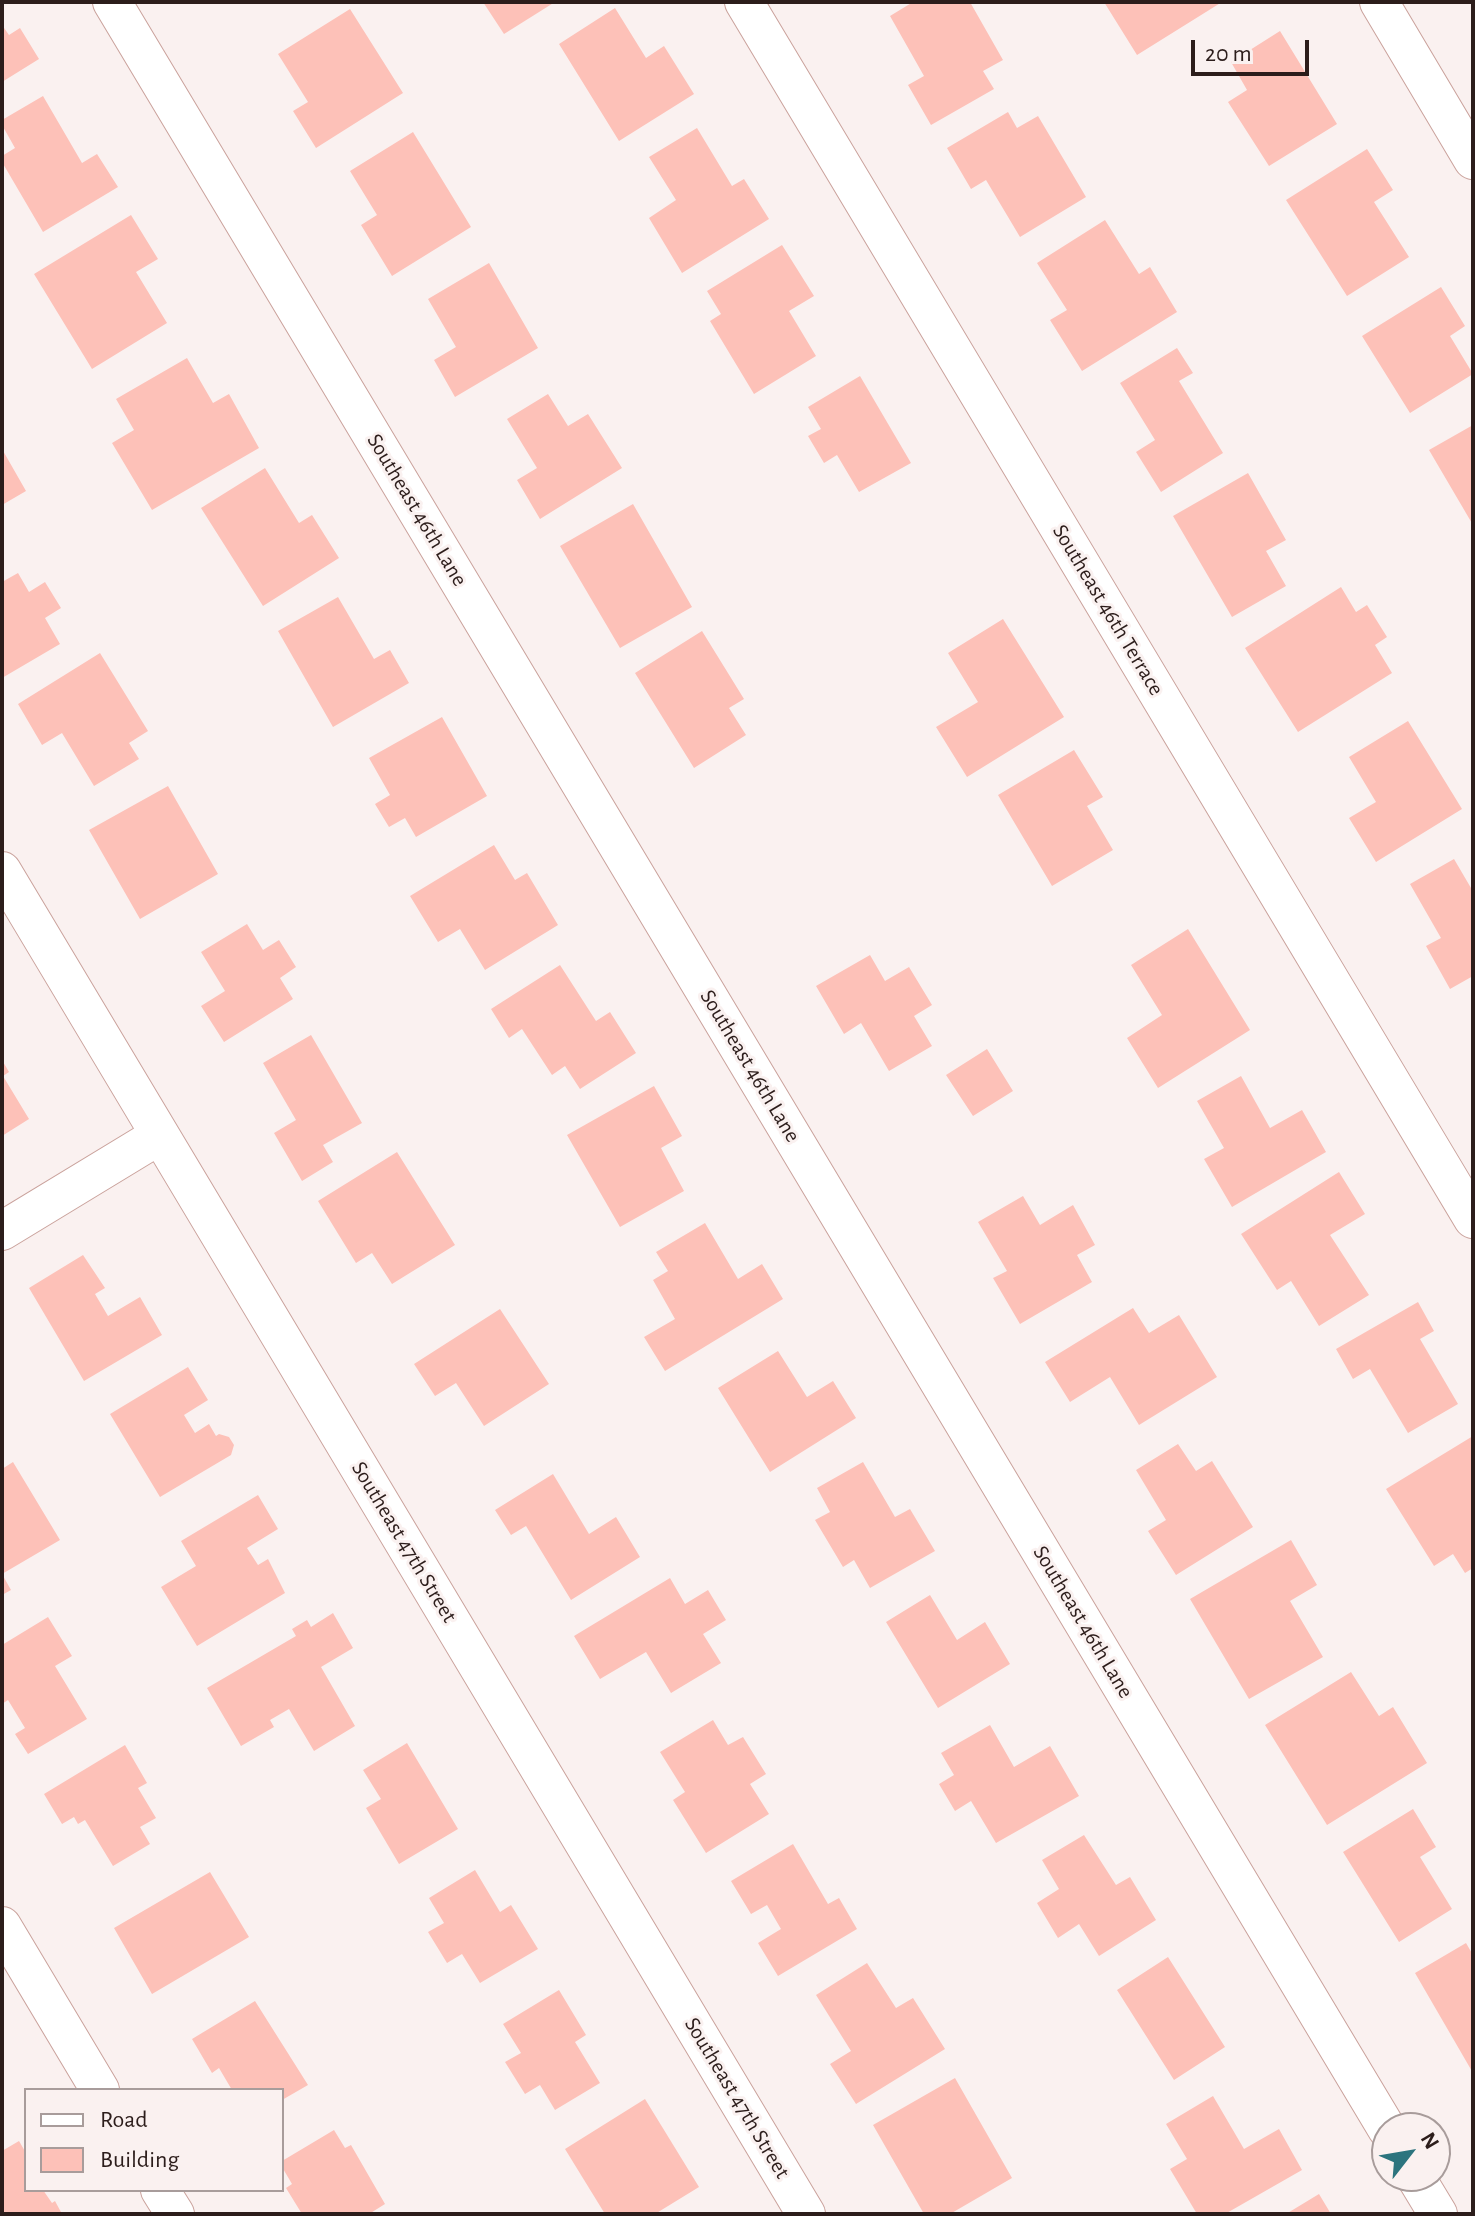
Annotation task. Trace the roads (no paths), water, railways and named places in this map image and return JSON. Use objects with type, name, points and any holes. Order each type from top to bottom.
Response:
[{"type":"street","name":"Southeast 46th Lane","points":[[112,2],[1377,2112]]},
{"type":"street","name":"Southeast 46th Terrace","points":[[744,2],[1473,1219]]},
{"type":"street","points":[[1379,2],[1473,160]]},
{"type":"street","name":"Southeast 47th Street","points":[[2,871],[806,2214]]},
{"type":"street","points":[[2,1231],[160,1135]]},
{"type":"street","points":[[2,1926],[99,2088]]},
{"type":"street","points":[[161,2192],[175,2214]]},
{"type":"street","points":[[1425,2192],[1438,2214]]}]
